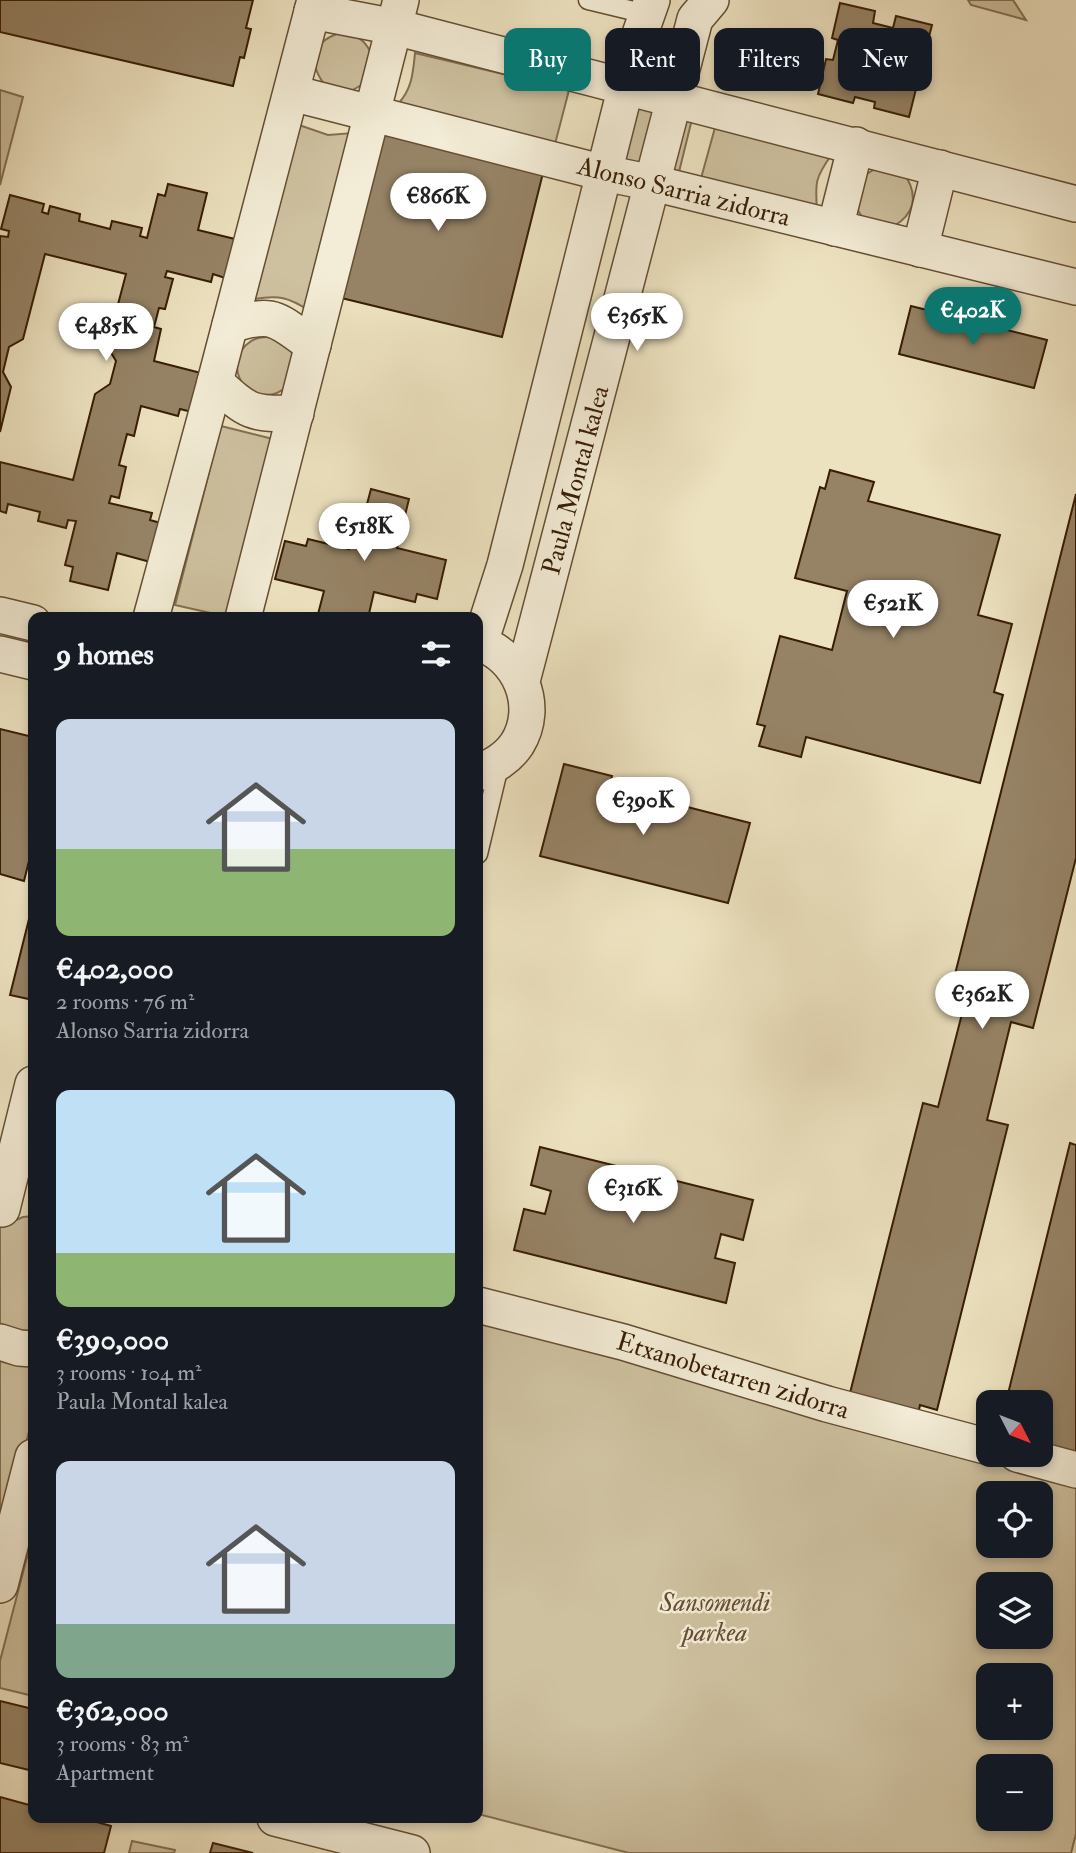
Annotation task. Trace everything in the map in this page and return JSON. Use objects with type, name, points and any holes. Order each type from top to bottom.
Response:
[{"type":"street","name":"Paula Montal kalea","points":[[522,681],[695,19],[711,0]]},
{"type":"street","points":[[153,612],[313,6],[398,13],[605,79]]},
{"type":"street","name":"Paula Montal kalea","points":[[643,28],[649,7]]},
{"type":"street","points":[[245,612],[398,13]]},
{"type":"street","name":"Paula Montal kalea","points":[[483,631],[505,565],[625,91]]},
{"type":"street","points":[[645,91],[1076,204]]},
{"type":"street","name":"Alonso Sarria zidorra","points":[[292,93],[604,173],[1076,288]]},
{"type":"street","points":[[835,228],[856,145]]},
{"type":"street","points":[[920,249],[940,168]]},
{"type":"street","points":[[1076,265],[1076,273]]},
{"type":"street","points":[[230,325],[255,317],[272,317],[313,345]]},
{"type":"street","points":[[215,382],[242,406],[254,412],[265,415],[296,413]]},
{"type":"street","points":[[0,615],[28,622]]},
{"type":"street","points":[[483,645],[498,651],[512,664],[522,681],[527,700],[526,720],[517,744],[489,768]]},
{"type":"street","points":[[0,654],[28,661]]},
{"type":"street","points":[[12,1207],[28,1113]]},
{"type":"street","name":"Etxanobetarren zidorra","points":[[483,1306],[623,1342],[827,1404],[976,1444]]},
{"type":"street","points":[[0,1342],[28,1349]]},
{"type":"street","points":[[1054,1464],[1076,1470]]},
{"type":"street","points":[[0,1585],[28,1476]]},
{"type":"street","points":[[295,1823],[412,1853]]},
{"type":"lane","points":[[588,0],[649,7]]},
{"type":"lane","points":[[483,815],[489,768]]},
{"type":"green space","points":[[968,0],[1013,0],[1026,20],[971,5]]},
{"type":"green space","points":[[343,32],[362,40],[373,58],[363,84],[351,91],[324,84],[318,75],[314,59],[319,45]]},
{"type":"green space","points":[[415,53],[504,74],[504,91],[569,91],[555,144],[398,104],[409,87]]},
{"type":"green space","points":[[0,90],[23,97],[0,185]]},
{"type":"green space","points":[[637,105],[658,110],[643,167],[622,162]]},
{"type":"green space","points":[[684,116],[692,119],[678,176],[669,174]]},
{"type":"green space","points":[[716,124],[832,154],[817,181],[817,211],[700,182]]},
{"type":"green space","points":[[299,125],[328,135],[353,133],[310,311],[283,298],[254,299]]},
{"type":"green space","points":[[875,169],[907,178],[910,185],[913,199],[910,211],[894,226],[862,217],[856,207],[865,175]]},
{"type":"green space","points":[[266,337],[277,339],[290,350],[295,366],[293,377],[282,390],[266,395],[255,393],[242,382],[237,366],[239,355],[250,342]]},
{"type":"green space","points":[[221,426],[277,440],[234,612],[206,612],[175,605]]},
{"type":"green space","points":[[28,1216],[28,1333],[0,1324],[0,1227]]},
{"type":"green space","name":"Sansomendi parkea","points":[[483,1306],[976,1442],[976,1467],[1053,1467],[1054,1464],[1076,1470],[1076,1834],[1071,1853],[629,1853],[483,1815]]},
{"type":"green space","points":[[0,1356],[28,1362],[28,1436],[0,1545]]},
{"type":"green space","points":[[28,1553],[28,1695],[0,1688],[0,1661]]},
{"type":"green space","points":[[132,1841],[175,1850],[174,1853],[129,1853]]},
{"type":"building","points":[[0,0],[253,0],[246,28],[251,29],[233,86],[0,32]]},
{"type":"building","points":[[840,3],[875,11],[873,23],[893,28],[838,28],[838,40],[832,38]]},
{"type":"building","points":[[896,16],[932,25],[931,28],[893,28]]},
{"type":"building","points":[[838,40],[838,91],[916,91],[909,117],[874,108],[875,102],[855,97],[853,103],[818,94],[819,91],[824,91],[826,59],[833,60]]},
{"type":"building","points":[[375,128],[544,169],[502,337],[333,296]]},
{"type":"building","points":[[168,184],[207,193],[198,230],[235,239],[225,278],[213,274],[211,282],[167,271],[165,277],[173,279],[165,309],[159,308],[154,327],[161,329],[154,361],[201,373],[192,412],[180,409],[178,416],[141,406],[134,436],[127,434],[119,465],[126,467],[119,498],[111,496],[109,503],[152,513],[150,520],[164,524],[154,563],[117,553],[108,590],[70,581],[73,567],[65,565],[76,521],[68,520],[66,528],[38,521],[40,512],[8,504],[6,513],[0,511],[0,462],[73,480],[95,394],[110,384],[116,361],[107,346],[126,274],[45,254],[23,339],[9,347],[3,372],[11,387],[0,432],[0,236],[8,237],[9,231],[1,229],[10,195],[44,204],[42,212],[48,214],[50,206],[80,214],[79,221],[110,229],[112,221],[142,228],[140,236],[147,238],[158,194],[165,196]]},
{"type":"building","points":[[911,306],[1047,340],[1034,388],[899,354]]},
{"type":"building","points":[[830,470],[874,482],[868,501],[1000,535],[978,615],[1012,624],[994,692],[1003,695],[980,783],[806,737],[801,757],[759,746],[765,726],[757,724],[780,636],[832,650],[847,591],[795,578],[820,487],[825,489]]},
{"type":"building","points":[[371,489],[409,499],[397,548],[446,560],[437,599],[417,594],[415,602],[374,592],[369,612],[319,612],[324,591],[275,579],[285,541],[306,546],[308,539],[349,549],[359,507],[366,508]]},
{"type":"building","points":[[1076,494],[1076,858],[1033,1028],[1011,1022],[987,1120],[1008,1125],[937,1410],[920,1405],[918,1415],[849,1397],[923,1103],[938,1107],[963,1010],[947,1006]]},
{"type":"building","points":[[0,729],[28,736],[28,865],[24,881],[0,874]]},
{"type":"building","points":[[564,764],[612,776],[609,787],[750,823],[728,903],[540,856]]},
{"type":"building","points":[[28,923],[28,999],[10,995]]},
{"type":"building","points":[[1070,1143],[1076,1145],[1076,1454],[1054,1448],[1054,1390],[1009,1390]]},
{"type":"building","points":[[540,1147],[753,1200],[743,1240],[721,1234],[715,1258],[735,1263],[726,1303],[514,1250],[524,1209],[545,1214],[551,1191],[531,1185]]},
{"type":"building","points":[[0,1701],[28,1708],[28,1770],[0,1763]]},
{"type":"building","points":[[0,1797],[28,1805],[28,1823],[100,1823],[111,1826],[104,1853],[0,1853]]},
{"type":"building","points":[[213,1843],[253,1853],[210,1853]]}]
